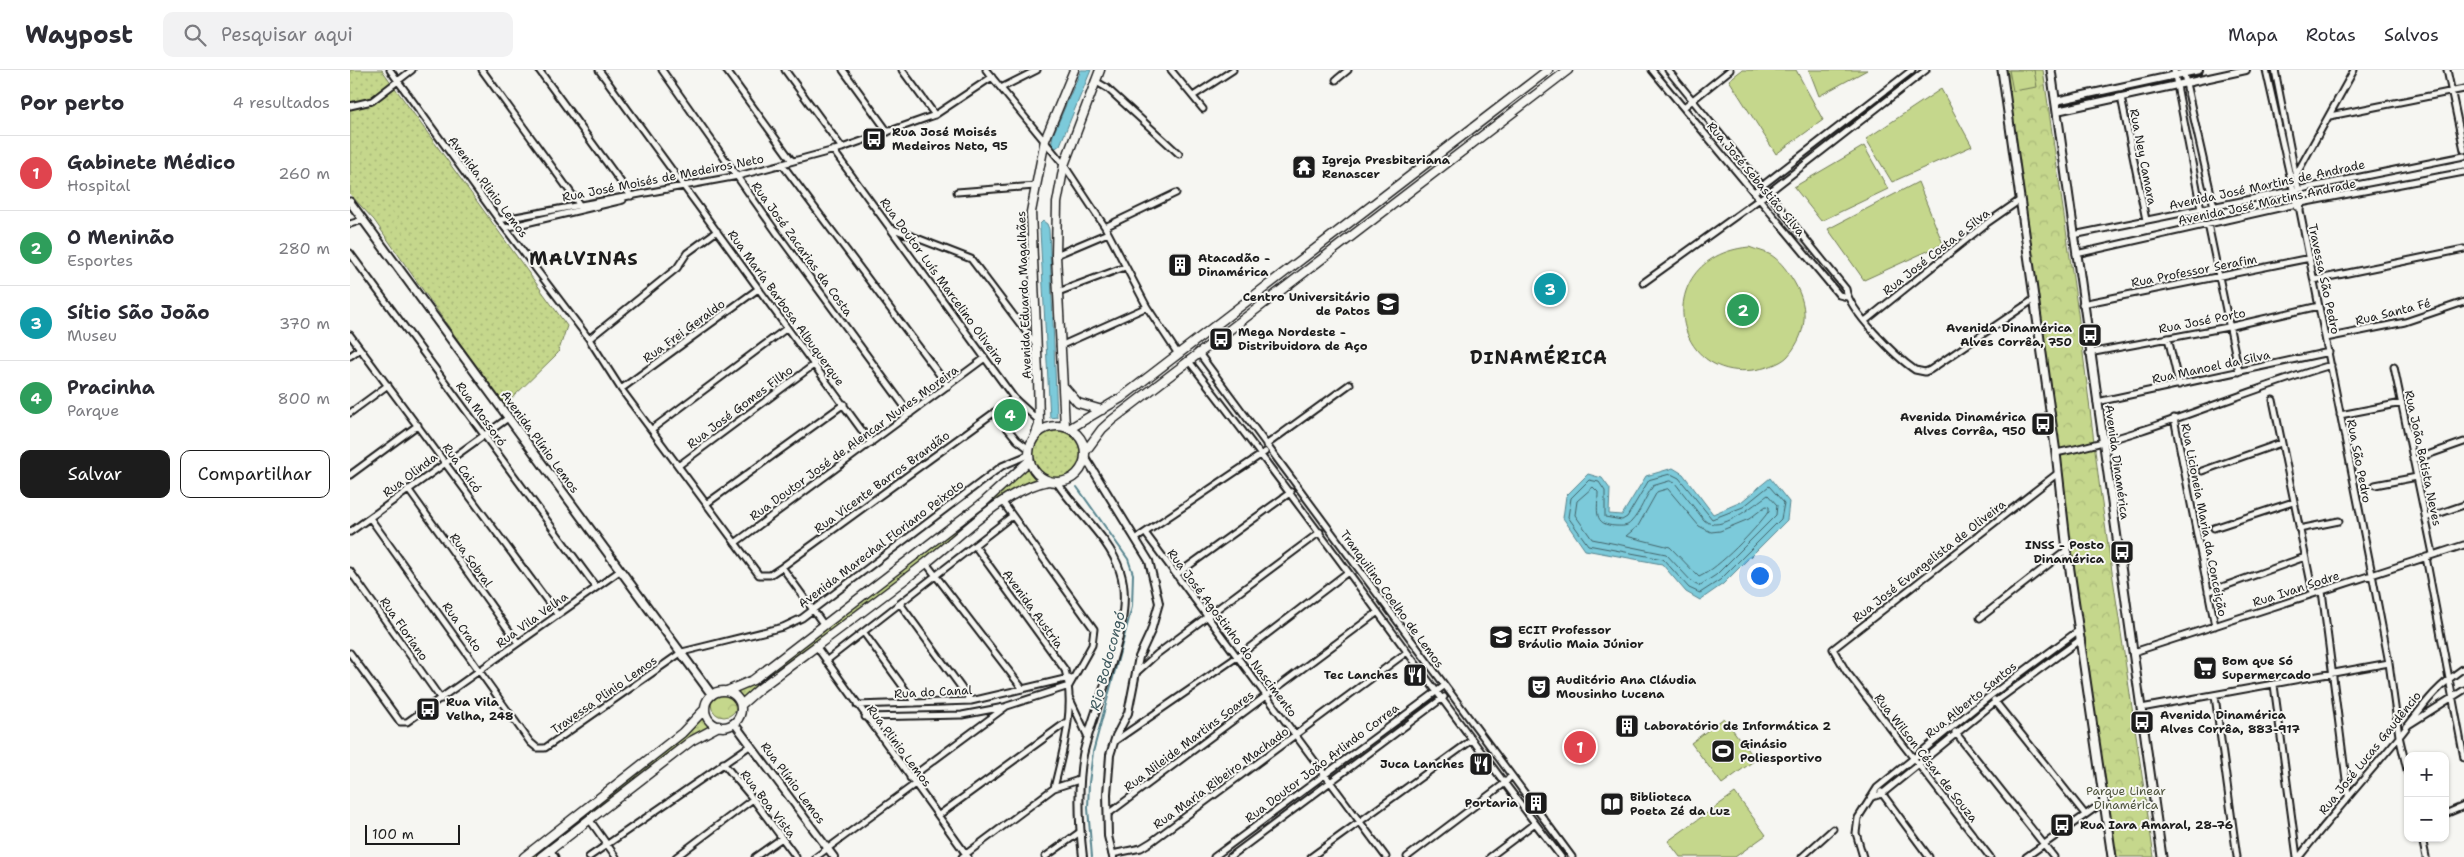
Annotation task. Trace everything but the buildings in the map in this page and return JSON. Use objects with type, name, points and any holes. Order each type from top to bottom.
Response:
[{"type":"main road","name":"Avenida Eduardo Magalhães","points":[[1035,436],[1039,420],[1031,212],[1044,140],[1074,70]]},
{"type":"main road","points":[[1085,454],[1080,438],[1067,428],[1060,346],[1056,255],[1057,203],[1064,165],[1100,70]]},
{"type":"main road","points":[[524,857],[694,724],[712,695],[753,680],[984,502],[1029,455],[1035,436],[1049,427],[1067,428],[1102,410],[1178,354],[1548,70]]},
{"type":"main road","points":[[741,706],[759,689],[926,563],[1002,501],[1025,487],[1048,481],[1057,482],[1074,476],[1080,470],[1085,454],[1102,429],[1198,352],[1568,70]]},
{"type":"main road","points":[[2002,70],[2056,453],[2067,550],[2112,857]]},
{"type":"main road","name":"Avenida Dinamérica","points":[[2051,70],[2082,304],[2134,652],[2162,857]]},
{"type":"main road","name":"Avenida Plínio Lemos","points":[[350,202],[353,212],[363,220],[712,695]]},
{"type":"main road","points":[[1063,387],[1078,403],[1102,410]]},
{"type":"main road","points":[[1029,455],[1033,470],[1048,481]]},
{"type":"main road","points":[[541,857],[692,741],[719,726],[734,723],[740,716],[741,706],[736,696],[727,691]]},
{"type":"main road","points":[[705,709],[709,720],[719,726]]},
{"type":"street","name":"Avenida Plinio Lemos","points":[[390,70],[589,340],[622,389]]},
{"type":"street","points":[[350,106],[372,101],[412,70]]},
{"type":"street","points":[[482,70],[579,204]]},
{"type":"street","points":[[539,70],[631,196]]},
{"type":"street","name":"Rua María Barbosa Albuquerque","points":[[599,70],[871,443]]},
{"type":"street","name":"Rua José Zacarias da Costa","points":[[662,70],[777,234],[910,414]]},
{"type":"street","points":[[726,70],[792,161]]},
{"type":"street","points":[[785,70],[842,148]]},
{"type":"street","points":[[843,70],[888,132]]},
{"type":"street","points":[[902,70],[934,115]]},
{"type":"street","points":[[986,70],[1064,165],[1105,226],[1147,307],[1178,354]]},
{"type":"street","points":[[1001,88],[1037,70]]},
{"type":"street","points":[[1171,70],[1203,109]]},
{"type":"street","points":[[1193,96],[1233,70]]},
{"type":"street","points":[[1336,80],[1348,70]]},
{"type":"street","name":"Rua José Sebastião Silva","points":[[1652,70],[1839,295],[1847,297]]},
{"type":"street","name":"Rua José Sebastião Silva","points":[[1668,70],[1846,289],[1847,297],[1866,321],[1915,370],[1920,372],[1930,370],[2033,300]]},
{"type":"street","points":[[1684,107],[1730,70]]},
{"type":"street","points":[[1754,192],[1912,70]]},
{"type":"street","points":[[1644,283],[1768,193],[1926,70]]},
{"type":"street","points":[[2056,101],[2174,73],[2199,70]]},
{"type":"street","points":[[2057,110],[2246,70]]},
{"type":"street","points":[[2266,70],[2292,190],[2298,204]]},
{"type":"street","points":[[2275,70],[2296,176],[2298,204]]},
{"type":"street","points":[[2290,179],[2296,176],[2354,70]]},
{"type":"street","points":[[2447,70],[2464,150]]},
{"type":"street","points":[[2183,72],[2214,207]]},
{"type":"street","points":[[2174,73],[2201,209]]},
{"type":"street","name":"Rua José Moisés de Medeiros Neto","points":[[499,220],[738,176],[842,148],[934,115],[992,77]]},
{"type":"street","points":[[1095,81],[1107,88],[1179,154]]},
{"type":"street","points":[[2330,116],[2464,89]]},
{"type":"street","name":"Rua Ney Camara","points":[[2121,97],[2146,220]]},
{"type":"street","name":"Rua Doutor Luís Marcelino Oliveira","points":[[833,150],[1014,398],[1039,420]]},
{"type":"street","name":"Avenida José Martins de Andrade","points":[[2074,234],[2464,156]]},
{"type":"street","points":[[782,164],[948,386]]},
{"type":"street","name":"Avenida José Martins Andrade","points":[[2075,254],[2298,204],[2464,172]]},
{"type":"street","points":[[505,228],[684,185]]},
{"type":"street","points":[[957,192],[1035,186]]},
{"type":"street","points":[[1105,226],[1176,193]]},
{"type":"street","name":"Rua José Costa e Silva","points":[[1866,321],[1988,223],[2020,200]]},
{"type":"street","name":"Travessa São Pedro","points":[[2298,204],[2329,352]]},
{"type":"street","points":[[350,224],[363,220]]},
{"type":"street","points":[[1783,227],[1790,220]]},
{"type":"street","points":[[2208,224],[2228,327],[2239,372]]},
{"type":"street","points":[[891,228],[971,259],[1036,345]]},
{"type":"street","points":[[589,340],[677,268],[687,253],[717,231]]},
{"type":"street","points":[[1056,255],[1108,234]]},
{"type":"street","points":[[2314,280],[2464,248]]},
{"type":"street","name":"Rua Mossoró","points":[[350,253],[596,587]]},
{"type":"street","name":"Rua Professor Serafim","points":[[2082,304],[2310,258]]},
{"type":"street","points":[[1058,292],[1125,267]]},
{"type":"street","name":"Rua Frei Geraldo","points":[[622,389],[758,289]]},
{"type":"street","name":"Rua Santa Fé","points":[[2326,338],[2405,322],[2464,302]]},
{"type":"street","name":"Rua José Porto","points":[[2089,353],[2228,327],[2319,306]]},
{"type":"street","points":[[1060,346],[1147,307]]},
{"type":"street","points":[[652,429],[787,328]]},
{"type":"street","name":"Rua Caicó","points":[[350,335],[557,614]]},
{"type":"street","points":[[2168,338],[2179,385]]},
{"type":"street","points":[[350,356],[360,349]]},
{"type":"street","name":"Tranquilino Coelho de Lemos","points":[[1198,352],[1449,694],[1572,857]]},
{"type":"street","name":"Rua Manoel da Silva","points":[[2097,402],[2329,352]]},
{"type":"street","name":"Rua São Pedro","points":[[2329,352],[2389,663],[2399,736],[2404,757]]},
{"type":"street","name":"Rua Doutor José de Alencar Nunes Moreira","points":[[736,543],[986,358]]},
{"type":"street","name":"Tranquilino Coelho de Lemos","points":[[1188,360],[1291,492],[1472,740],[1561,857]]},
{"type":"street","name":"Rua José Gomes Filho","points":[[678,466],[815,364]]},
{"type":"street","name":"Rua Licioneia Maria da Conceição","points":[[2056,453],[2102,444],[2331,366]]},
{"type":"street","name":"Rua João Batista Neves","points":[[2394,367],[2433,554]]},
{"type":"street","points":[[1137,538],[1146,534],[1262,454],[1268,447],[1350,384]]},
{"type":"street","points":[[350,414],[388,385]]},
{"type":"street","points":[[622,389],[736,543]]},
{"type":"street","name":"Rua Vicente Barros Brandão","points":[[736,543],[759,574],[770,575],[1014,398]]},
{"type":"street","points":[[2273,400],[2313,594]]},
{"type":"street","points":[[2340,416],[2402,403]]},
{"type":"street","points":[[706,504],[844,404]]},
{"type":"street","points":[[994,412],[1029,455]]},
{"type":"street","name":"Rua Olinda","points":[[350,532],[508,418]]},
{"type":"street","name":"Rua Licioneia Maria da Conceição","points":[[2174,418],[2215,626]]},
{"type":"street","points":[[350,475],[418,425]]},
{"type":"street","points":[[2413,460],[2464,442]]},
{"type":"street","name":"Rua Licioneia Maria da Conceição","points":[[2202,471],[2281,443]]},
{"type":"street","points":[[1085,454],[1137,538],[1149,561],[1159,603],[1151,631],[1139,656],[1128,713],[1114,741],[1108,768],[1108,836],[1113,855]]},
{"type":"street","name":"Avenida Marechal Floriano Peixoto","points":[[682,652],[783,627],[814,611],[1002,466],[1029,455]]},
{"type":"street","name":"Rua José Evangelista de Oliveira","points":[[1846,671],[1833,653],[1835,646],[2058,473]]},
{"type":"street","points":[[2374,485],[2417,477]]},
{"type":"street","points":[[1057,482],[1110,552],[1120,571],[1124,588],[1122,619],[1088,737],[1079,780],[1080,832],[1083,857]]},
{"type":"street","name":"Rua Sobral","points":[[408,489],[518,642]]},
{"type":"street","points":[[1176,574],[1291,492]]},
{"type":"street","points":[[1298,502],[1304,497]]},
{"type":"street","points":[[910,778],[1007,706],[1069,686],[1092,645],[1094,629],[1002,501]]},
{"type":"street","name":"Rua Licioneia Maria da Conceição","points":[[2214,528],[2293,502]]},
{"type":"street","points":[[2426,518],[2464,505]]},
{"type":"street","points":[[826,661],[1012,516]]},
{"type":"street","name":"Rua Crato","points":[[370,518],[537,748]]},
{"type":"street","points":[[2299,529],[2339,520]]},
{"type":"street","points":[[1137,672],[1157,654],[1208,618],[1320,532]]},
{"type":"street","name":"Rua José Agostinho do Nascimento","points":[[1146,534],[1386,857]]},
{"type":"street","name":"Rua Ivan Sodre","points":[[2134,652],[2464,545]]},
{"type":"street","name":"Avenida Austria","points":[[975,546],[1060,662],[1068,677],[1069,686]]},
{"type":"street","points":[[1980,618],[2067,550]]},
{"type":"street","points":[[2208,592],[2305,557]]},
{"type":"street","points":[[2426,557],[2451,698],[2464,758]]},
{"type":"street","points":[[926,563],[1022,688]]},
{"type":"street","points":[[782,567],[824,625]]},
{"type":"street","name":"Rua Vila Velha","points":[[350,653],[400,722],[407,722],[621,570]]},
{"type":"street","name":"Rua Floriano","points":[[350,571],[441,699]]},
{"type":"street","points":[[1114,741],[1236,657],[1348,572]]},
{"type":"street","points":[[2322,591],[2348,795]]},
{"type":"street","points":[[900,605],[971,701]]},
{"type":"street","name":"Rua Nileide Martins Soares","points":[[1108,814],[1378,612]]},
{"type":"street","name":"Rua Alberto Santos","points":[[1863,857],[1858,844],[1856,826],[1861,811],[1877,788],[1990,696],[2079,630]]},
{"type":"street","points":[[864,633],[915,703]]},
{"type":"street","points":[[1871,797],[1882,794],[1995,702],[2081,639]]},
{"type":"street","name":"Rua Plinio Lemos","points":[[816,646],[865,717],[939,815],[965,856]]},
{"type":"street","name":"Travessa Plinio Lemos","points":[[537,748],[551,746],[682,652]]},
{"type":"street","name":"Rua Maria Ribeiro Machado","points":[[1113,855],[1141,848],[1151,842],[1407,652]]},
{"type":"street","points":[[2044,655],[2049,663]]},
{"type":"street","points":[[2141,708],[2389,663]]},
{"type":"street","name":"Rua José Lucas Gaudêncio","points":[[2298,857],[2399,736],[2431,694],[2464,668]]},
{"type":"street","name":"Rua Wilson César de Souza","points":[[1846,671],[1990,857]]},
{"type":"street","points":[[1068,677],[1075,678]]},
{"type":"street","name":"Rua do Canal","points":[[857,705],[971,701],[1068,677]]},
{"type":"street","points":[[2274,685],[2298,857]]},
{"type":"street","points":[[1054,788],[1068,721],[1069,686]]},
{"type":"street","name":"Rua Doutor João Arlindo Correa","points":[[1214,857],[1323,774],[1444,686]]},
{"type":"street","points":[[2406,727],[2464,690]]},
{"type":"street","name":"Rua Doutor João Arlindo Correa","points":[[1230,857],[1330,784],[1441,698],[1449,694]]},
{"type":"street","points":[[1990,696],[2084,813]]},
{"type":"street","points":[[2215,696],[2237,857]]},
{"type":"street","points":[[1069,697],[1088,737]]},
{"type":"street","name":"Rua do Canal","points":[[865,717],[962,715],[1007,706]]},
{"type":"street","points":[[939,815],[1068,721]]},
{"type":"street","name":"Rua Plínio Lemos","points":[[734,723],[834,857]]},
{"type":"street","points":[[1951,728],[2054,857]]},
{"type":"street","points":[[1311,857],[1472,740]]},
{"type":"street","points":[[589,857],[658,812],[751,745]]},
{"type":"street","name":"Rua Boa Vista","points":[[723,764],[753,799],[796,857]]},
{"type":"street","points":[[1407,857],[1505,783],[1511,776]]},
{"type":"street","points":[[965,856],[1054,788],[1079,780]]},
{"type":"street","points":[[816,857],[915,784]]},
{"type":"street","points":[[1877,788],[1929,857]]},
{"type":"street","points":[[676,857],[753,799]]},
{"type":"street","points":[[2026,857],[2084,813],[2105,800]]},
{"type":"street","points":[[2449,812],[2464,806]]},
{"type":"street","points":[[589,820],[616,857]]},
{"type":"street","points":[[1490,857],[1535,823]]},
{"type":"street","points":[[1802,857],[1833,829]]},
{"type":"street","points":[[1045,857],[1080,832]]},
{"type":"street","points":[[756,857],[782,838]]},
{"type":"street","points":[[2423,842],[2426,857]]},
{"type":"street","points":[[550,850],[556,857]]},
{"type":"green space","points":[[350,70],[382,70],[567,326],[558,353],[504,406],[374,220],[350,194]]},
{"type":"green space","points":[[1742,70],[1796,70],[1823,120],[1776,154],[1729,80]]},
{"type":"green space","points":[[1809,70],[1867,70],[1819,96]]},
{"type":"green space","name":"Parque Linear Dinamérica","points":[[2004,70],[2043,70],[2078,313],[2100,490],[2154,857],[2114,857]]},
{"type":"green space","points":[[2009,70],[2034,70],[2037,87],[2013,91]]},
{"type":"green space","points":[[1941,89],[1972,146],[1892,182],[1866,139]]},
{"type":"green space","points":[[1864,146],[1888,189],[1821,221],[1794,187]]},
{"type":"green space","points":[[1918,182],[1943,244],[1864,280],[1828,229]]},
{"type":"green space","points":[[1749,247],[1771,255],[1780,262],[1789,274],[1801,297],[1804,317],[1803,327],[1795,347],[1788,356],[1776,364],[1753,370],[1725,368],[1704,357],[1689,339],[1683,316],[1685,293],[1697,272],[1718,256]]},
{"type":"green space","points":[[1052,428],[1062,428],[1076,435],[1083,449],[1083,459],[1076,473],[1062,480],[1052,480],[1042,476],[1035,469],[1031,459],[1031,449],[1035,439],[1042,432]]},
{"type":"green space","points":[[1029,464],[1032,471],[1044,480],[1019,488],[741,703],[736,694],[731,691],[744,686]]},
{"type":"green space","points":[[724,691],[733,695],[737,704],[733,713],[724,717],[715,713],[711,704],[715,695]]},
{"type":"green space","points":[[704,713],[710,724],[716,726],[539,857],[523,857]]},
{"type":"green space","name":"Ginásio Poliesportivo","points":[[1724,718],[1755,760],[1722,784],[1691,743]]},
{"type":"green space","points":[[1735,793],[1766,835],[1735,857],[1680,857],[1668,841]]},
{"type":"water","points":[[1081,70],[1091,70],[1060,145],[1053,150],[1051,146],[1053,135]]},
{"type":"water","points":[[1043,221],[1049,229],[1057,417],[1050,418],[1040,230],[1040,224]]},
{"type":"water","points":[[1673,468],[1683,474],[1713,514],[1741,502],[1770,478],[1789,502],[1787,520],[1723,584],[1700,600],[1686,592],[1662,564],[1585,550],[1563,518],[1566,496],[1588,474],[1602,478],[1610,489],[1609,514],[1622,515],[1646,476]]},
{"type":"waterway","name":"Rio Bodocongó","points":[[1077,487],[1128,559],[1133,574],[1132,607],[1093,752],[1088,808],[1092,857]]},
{"type":"place","name":"Rua José Moisés Medeiros Neto, 95","points":[[874,139]]},
{"type":"place","name":"Igreja Presbiteriana Renascer","points":[[1304,167]]},
{"type":"place","name":"Atacadão - Dinamérica","points":[[1180,265]]},
{"type":"place","name":"Sítio São João","points":[[1550,289]]},
{"type":"place","name":"Centro Universitário de Patos","points":[[1388,304]]},
{"type":"place","name":"O Meninão","points":[[1743,310]]},
{"type":"place","name":"Avenida Dinamérica Alves Corrêa, 750","points":[[2090,335]]},
{"type":"place","name":"Mega Nordeste - Distribuidora de Aço","points":[[1221,339]]},
{"type":"place","name":"Pracinha","points":[[1010,415]]},
{"type":"place","name":"Avenida Dinamérica Alves Corrêa, 950","points":[[2043,424]]},
{"type":"place","name":"INSS - Posto Dinamérica","points":[[2122,552]]},
{"type":"place","name":"ECIT Professor Bráulio Maia Júnior","points":[[1501,637]]},
{"type":"place","name":"Bom que Só Supermercado","points":[[2205,668]]},
{"type":"place","name":"Tec Lanches","points":[[1415,675]]},
{"type":"place","name":"Auditório Ana Cláudia Mousinho Lucena","points":[[1539,687]]},
{"type":"place","name":"Rua Vila Velha, 248","points":[[428,709]]},
{"type":"place","name":"Avenida Dinamérica Alves Corrêa, 883-917","points":[[2142,722]]},
{"type":"place","name":"Laboratório de Informática 2","points":[[1627,726]]},
{"type":"place","name":"Gabinete Médico","points":[[1580,747]]},
{"type":"place","name":"Ginásio Poliesportivo","points":[[1723,751]]},
{"type":"place","name":"Juca Lanches","points":[[1481,764]]},
{"type":"place","name":"Portaria","points":[[1536,803]]},
{"type":"place","name":"Biblioteca Poeta Zé da Luz","points":[[1612,804]]},
{"type":"place","name":"Rua Iara Amaral, 28-76","points":[[2062,825]]},
{"type":"district","name":"MALVINAS","points":[[584,259]]},
{"type":"district","name":"DINAMÉRICA","points":[[1539,358]]}]
